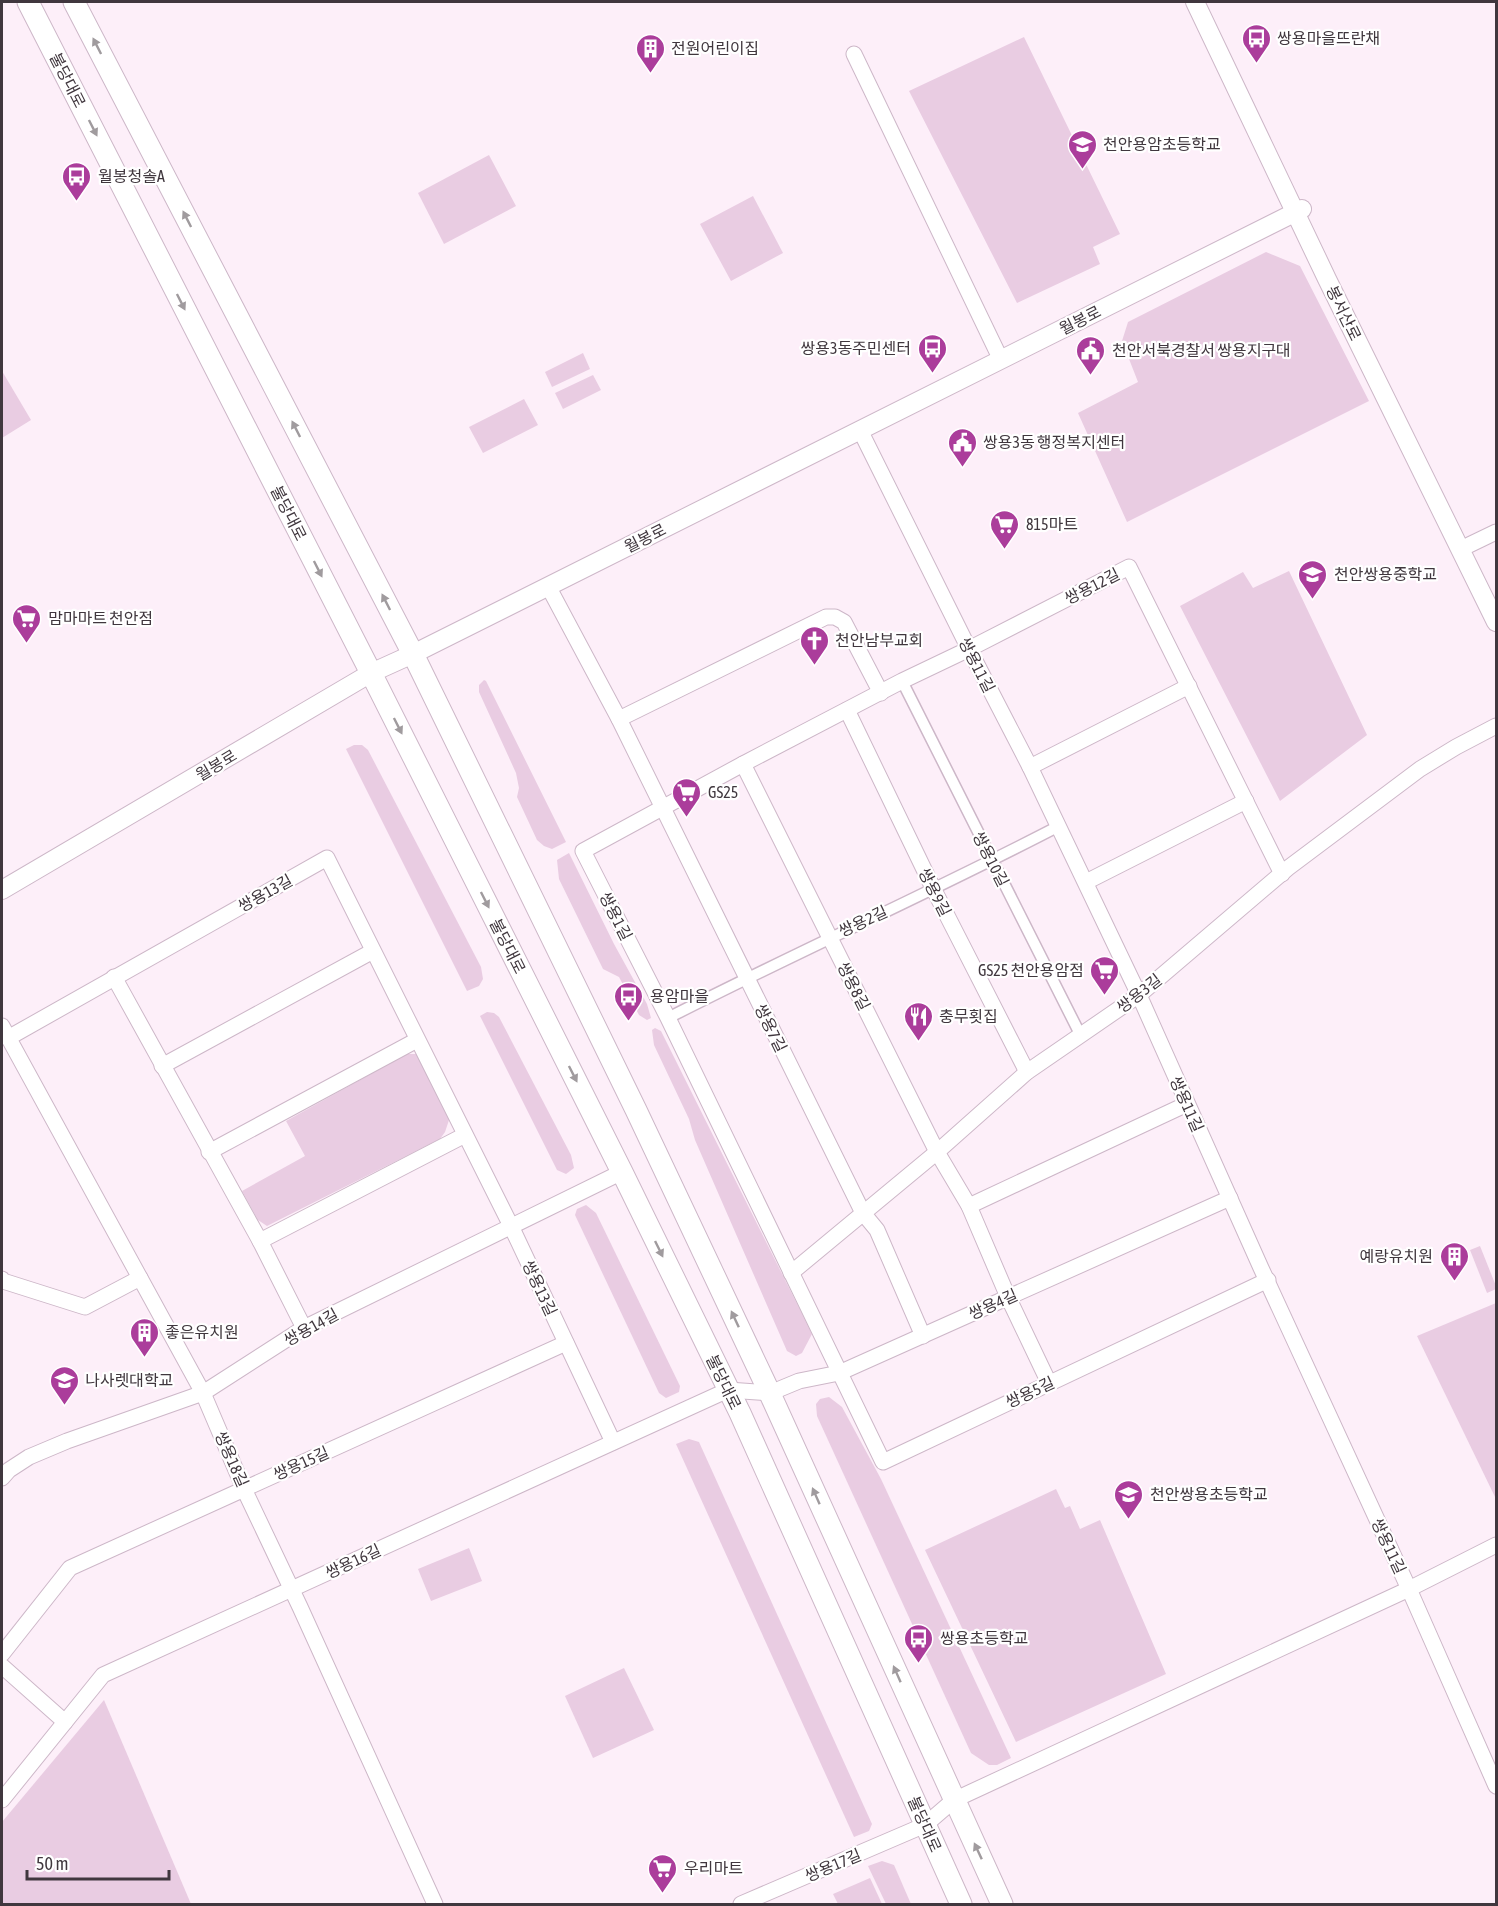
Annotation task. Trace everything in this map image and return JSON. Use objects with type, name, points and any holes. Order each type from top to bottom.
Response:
[{"type":"main road","name":"불당대로","points":[[28,2],[371,673],[622,1172],[728,1390],[961,1905]]},
{"type":"main road","points":[[74,2],[413,654],[636,1110],[761,1393],[1002,1905]]},
{"type":"street","name":"봉서산로","points":[[1195,2],[1497,622]]},
{"type":"street","name":"봉서산로","points":[[1205,2],[1298,211],[1497,603]]},
{"type":"street","points":[[854,54],[1001,360]]},
{"type":"street","name":"월봉로","points":[[2,890],[371,673],[1298,211]]},
{"type":"street","name":"쌍용11길","points":[[860,430],[1086,882],[1497,1786]]},
{"type":"street","points":[[1469,545],[1497,532]]},
{"type":"street","name":"쌍용12길","points":[[969,649],[1128,567],[1282,874]]},
{"type":"street","name":"쌍용7길","points":[[548,586],[618,719],[863,1213],[877,1230],[923,1335]]},
{"type":"street","points":[[618,719],[826,617],[835,617],[844,622],[881,693]]},
{"type":"street","name":"쌍용1길","points":[[839,1373],[668,1018],[583,851],[743,764],[902,681],[969,649]]},
{"type":"street","name":"쌍용10길","points":[[902,681],[1081,1036]]},
{"type":"street","points":[[1030,767],[1189,687]]},
{"type":"street","name":"쌍용9길","points":[[847,710],[933,888],[1027,1072]]},
{"type":"street","name":"쌍용3길","points":[[791,1273],[937,1152],[1027,1072],[1139,995],[1282,874],[1420,769],[1497,726]]},
{"type":"street","name":"쌍용8길","points":[[743,764],[937,1152],[969,1206],[1008,1297],[1050,1383]]},
{"type":"street","points":[[1086,882],[1246,801]]},
{"type":"street","name":"쌍용2길","points":[[668,1018],[830,937],[992,861],[1059,826]]},
{"type":"street","name":"쌍용13길","points":[[5,1032],[114,977],[327,858],[511,1226],[614,1442]]},
{"type":"street","points":[[162,1066],[373,951]]},
{"type":"street","points":[[114,977],[260,1241],[304,1328]]},
{"type":"street","name":"쌍용18길","points":[[5,1032],[203,1393],[244,1489],[292,1589],[435,1905]]},
{"type":"street","points":[[209,1152],[417,1040]]},
{"type":"street","points":[[969,1206],[1187,1104]]},
{"type":"street","points":[[260,1241],[465,1135]]},
{"type":"street","name":"쌍용14길","points":[[2,1478],[29,1456],[203,1393],[304,1328],[622,1172]]},
{"type":"street","name":"쌍용4길","points":[[761,1393],[799,1381],[839,1373],[1230,1198]]},
{"type":"street","points":[[2,1281],[85,1306],[140,1278]]},
{"type":"street","name":"쌍용5길","points":[[839,1373],[883,1462],[1268,1281]]},
{"type":"street","name":"쌍용15길","points":[[2,1654],[70,1568],[566,1342]]},
{"type":"street","name":"쌍용16길","points":[[2,1800],[103,1675],[728,1390],[761,1393]]},
{"type":"street","name":"쌍용17길","points":[[741,1905],[925,1825],[954,1800],[1409,1589],[1497,1545]]},
{"type":"street","points":[[2,1666],[65,1722]]},
{"type":"shaded area","points":[[1024,37],[1120,234],[1093,247],[1100,264],[1017,303],[909,91]]},
{"type":"shaded area","points":[[489,155],[516,206],[444,244],[418,193]]},
{"type":"shaded area","points":[[753,196],[783,253],[731,281],[700,224]]},
{"type":"shaded area","points":[[1266,252],[1300,266],[1369,401],[1127,522],[1078,413],[1138,382],[1122,341],[1128,322]]},
{"type":"shaded area","points":[[583,353],[590,369],[552,387],[545,372]]},
{"type":"shaded area","points":[[2,371],[31,420],[2,438]]},
{"type":"shaded area","points":[[593,375],[601,390],[563,409],[555,393]]},
{"type":"shaded area","points":[[524,399],[538,425],[483,453],[469,427]]},
{"type":"shaded area","points":[[1289,571],[1367,735],[1280,801],[1180,606],[1243,572],[1253,588]]},
{"type":"shaded area","points":[[484,680],[566,842],[552,849],[537,840],[517,797],[519,788],[516,773],[479,692],[479,685]]},
{"type":"shaded area","points":[[354,745],[362,745],[368,750],[481,967],[483,979],[479,986],[467,991],[346,749]]},
{"type":"shaded area","points":[[569,853],[647,1004],[651,1018],[647,1020],[639,1015],[619,977],[603,969],[559,879],[557,860]]},
{"type":"shaded area","points":[[487,1012],[499,1017],[571,1155],[574,1168],[566,1174],[557,1170],[480,1016]]},
{"type":"shaded area","points":[[655,1028],[661,1031],[812,1334],[802,1353],[796,1356],[787,1351],[695,1140],[689,1119],[654,1045],[652,1030]]},
{"type":"shaded area","points":[[407,1054],[416,1054],[421,1058],[450,1117],[440,1139],[267,1226],[258,1220],[242,1191],[305,1156],[286,1121]]},
{"type":"shaded area","points":[[586,1205],[596,1213],[680,1386],[679,1392],[666,1398],[659,1393],[575,1215],[577,1209]]},
{"type":"shaded area","points":[[1480,1246],[1496,1286],[1496,1289],[1487,1293],[1470,1250]]},
{"type":"shaded area","points":[[1496,1303],[1496,1499],[1417,1336]]},
{"type":"shaded area","points":[[829,1397],[842,1407],[881,1479],[1011,1758],[997,1765],[989,1765],[971,1753],[817,1416],[816,1404],[820,1399]]},
{"type":"shaded area","points":[[689,1439],[699,1442],[872,1824],[869,1831],[854,1837],[676,1444]]},
{"type":"shaded area","points":[[1056,1489],[1065,1508],[1070,1506],[1080,1529],[1100,1520],[1166,1674],[1016,1742],[925,1550]]},
{"type":"shaded area","points":[[469,1548],[482,1581],[431,1601],[418,1569]]},
{"type":"shaded area","points":[[624,1668],[654,1730],[593,1758],[565,1696]]},
{"type":"shaded area","points":[[104,1700],[191,1904],[2,1904],[2,1822]]},
{"type":"shaded area","points":[[882,1861],[894,1865],[911,1904],[886,1904],[868,1866]]},
{"type":"shaded area","points":[[870,1878],[882,1904],[838,1904],[833,1894]]},
{"type":"place","name":"쌍용마을뜨란채","points":[[1256,64]]},
{"type":"place","name":"전원어린이집","points":[[650,74]]},
{"type":"place","name":"천안용암초등학교","points":[[1082,170]]},
{"type":"place","name":"월봉청솔A","points":[[77,202]]},
{"type":"place","name":"쌍용3동주민센터","points":[[932,374]]},
{"type":"place","name":"천안서북경찰서 쌍용지구대","points":[[1091,376]]},
{"type":"place","name":"쌍용3동 행정복지센터","points":[[962,468]]},
{"type":"place","name":"815마트","points":[[1005,550]]},
{"type":"place","name":"천안쌍용중학교","points":[[1313,600]]},
{"type":"place","name":"맘마마트 천안점","points":[[27,644]]},
{"type":"place","name":"천안남부교회","points":[[814,666]]},
{"type":"place","name":"GS25","points":[[687,818]]},
{"type":"place","name":"GS25 천안용암점","points":[[1105,996]]},
{"type":"place","name":"용암마을","points":[[629,1022]]},
{"type":"place","name":"충무횟집","points":[[918,1042]]},
{"type":"place","name":"예랑유치원","points":[[1454,1282]]},
{"type":"place","name":"좋은유치원","points":[[144,1358]]},
{"type":"place","name":"나사렛대학교","points":[[64,1406]]},
{"type":"place","name":"천안쌍용초등학교","points":[[1129,1520]]},
{"type":"place","name":"쌍용초등학교","points":[[919,1664]]},
{"type":"place","name":"우리마트","points":[[663,1894]]}]
